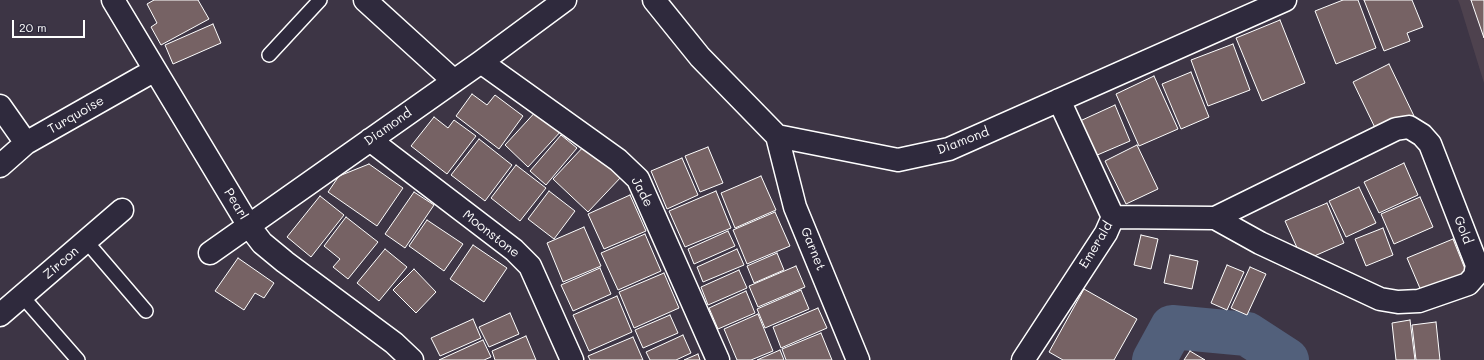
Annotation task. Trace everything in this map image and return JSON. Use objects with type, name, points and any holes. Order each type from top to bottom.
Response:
[{"type":"street","name":"Pearl","points":[[113,0],[250,226],[262,243],[285,262],[394,343],[412,360]]},
{"type":"street","points":[[365,0],[454,81]]},
{"type":"street","name":"Diamond","points":[[210,253],[481,62],[565,0]]},
{"type":"street","points":[[654,0],[700,57],[778,136]]},
{"type":"street","name":"Diamond","points":[[778,136],[898,160],[949,149],[1285,0]]},
{"type":"street","name":"Jade","points":[[481,62],[618,160],[638,179],[718,360]]},
{"type":"street","name":"Turquoise","points":[[0,166],[26,143],[155,70]]},
{"type":"street","name":"Emerald","points":[[1023,360],[1106,233],[1113,217],[1059,100]]},
{"type":"street","points":[[0,106],[26,143]]},
{"type":"street","name":"Gold","points":[[1113,217],[1215,218],[1396,129],[1409,127],[1422,135],[1430,144],[1476,265],[1475,276],[1468,284],[1419,301],[1398,302],[1380,299],[1260,243],[1215,218]]},
{"type":"street","name":"Garnet","points":[[778,136],[795,207],[858,360]]},
{"type":"street","name":"Moonstone","points":[[370,140],[514,250],[530,266],[572,360]]},
{"type":"street","name":"Zircon","points":[[0,316],[122,210]]},
{"type":"lane","points":[[269,55],[320,0]]},
{"type":"lane","points":[[86,241],[146,311]]},
{"type":"lane","points":[[22,296],[78,360]]},
{"type":"shaded area","points":[[1458,0],[1484,0],[1484,83],[1460,5]]},
{"type":"building","points":[[154,0],[198,0],[209,19],[161,45],[151,27],[157,23],[147,4]]},
{"type":"building","points":[[1343,0],[1358,0],[1376,48],[1336,64],[1315,11]]},
{"type":"building","points":[[1364,0],[1412,0],[1423,27],[1407,33],[1410,41],[1384,51]]},
{"type":"building","points":[[1471,0],[1484,0],[1484,38]]},
{"type":"building","points":[[1280,20],[1305,83],[1262,101],[1236,38]]},
{"type":"building","points":[[213,24],[221,43],[173,64],[165,45]]},
{"type":"building","points":[[1233,44],[1250,90],[1208,106],[1191,60]]},
{"type":"building","points":[[1389,64],[1414,116],[1378,134],[1353,82]]},
{"type":"building","points":[[1191,72],[1209,117],[1181,129],[1162,84]]},
{"type":"building","points":[[1154,76],[1178,129],[1139,146],[1116,94]]},
{"type":"building","points":[[472,94],[487,105],[495,95],[523,116],[499,149],[456,116]]},
{"type":"building","points":[[1115,105],[1130,141],[1095,156],[1080,121]]},
{"type":"building","points":[[539,108],[562,130],[528,167],[505,145]]},
{"type":"building","points":[[434,117],[448,128],[454,120],[476,136],[447,174],[411,146]]},
{"type":"building","points":[[561,135],[577,148],[546,185],[530,171]]},
{"type":"building","points":[[479,139],[512,165],[485,201],[451,175]]},
{"type":"building","points":[[587,143],[622,176],[588,212],[553,179]]},
{"type":"building","points":[[1137,145],[1158,189],[1126,204],[1105,161]]},
{"type":"building","points":[[708,147],[723,183],[700,192],[685,156]]},
{"type":"building","points":[[682,158],[698,195],[667,209],[651,171]]},
{"type":"building","points":[[1404,163],[1418,195],[1379,213],[1364,182]]},
{"type":"building","points":[[369,164],[403,188],[377,226],[328,192],[339,176]]},
{"type":"building","points":[[516,165],[546,188],[520,221],[491,198]]},
{"type":"building","points":[[761,176],[776,210],[735,228],[721,193]]},
{"type":"building","points":[[1359,187],[1376,223],[1346,237],[1329,201]]},
{"type":"building","points":[[549,191],[575,211],[554,239],[528,219]]},
{"type":"building","points":[[716,191],[731,228],[685,247],[669,211]]},
{"type":"building","points":[[414,192],[434,205],[405,248],[385,234]]},
{"type":"building","points":[[630,195],[646,231],[604,249],[588,214]]},
{"type":"building","points":[[320,196],[344,215],[311,257],[287,237]]},
{"type":"building","points":[[1420,197],[1433,227],[1394,244],[1381,214]]},
{"type":"building","points":[[1327,203],[1344,243],[1303,261],[1285,221]]},
{"type":"building","points":[[775,212],[790,246],[747,264],[733,230]]},
{"type":"building","points":[[346,217],[378,242],[348,279],[333,267],[340,259],[324,246]]},
{"type":"building","points":[[427,220],[463,244],[444,271],[409,246]]},
{"type":"building","points":[[584,227],[601,266],[563,282],[547,243]]},
{"type":"building","points":[[1383,228],[1393,255],[1366,266],[1355,239]]},
{"type":"building","points":[[728,231],[735,246],[694,264],[688,249]]},
{"type":"building","points":[[645,234],[661,271],[618,290],[601,253]]},
{"type":"building","points":[[1141,235],[1158,239],[1151,269],[1134,265]]},
{"type":"building","points":[[1453,239],[1467,274],[1422,293],[1407,258]]},
{"type":"building","points":[[473,245],[507,268],[484,302],[450,279]]},
{"type":"building","points":[[385,249],[407,267],[379,301],[357,283]]},
{"type":"building","points":[[737,249],[744,265],[703,282],[697,267]]},
{"type":"building","points":[[777,253],[784,270],[754,283],[747,266]]},
{"type":"building","points":[[1170,255],[1198,261],[1192,289],[1164,283]]},
{"type":"building","points":[[238,258],[274,283],[264,298],[255,293],[244,310],[215,291]]},
{"type":"building","points":[[1227,265],[1244,272],[1227,310],[1211,303]]},
{"type":"building","points":[[796,266],[805,287],[758,307],[749,286]]},
{"type":"building","points":[[1250,267],[1266,274],[1247,315],[1231,308]]},
{"type":"building","points":[[600,268],[611,294],[573,311],[561,285]]},
{"type":"building","points":[[414,269],[436,292],[416,313],[393,290]]},
{"type":"building","points":[[739,270],[747,288],[708,305],[701,287]]},
{"type":"building","points":[[664,273],[679,308],[634,328],[619,292]]},
{"type":"building","points":[[1084,289],[1137,319],[1114,360],[1063,360],[1049,352]]},
{"type":"building","points":[[801,290],[809,309],[765,328],[757,309]]},
{"type":"building","points":[[746,291],[755,313],[718,329],[709,308]]},
{"type":"building","points":[[617,296],[632,332],[589,351],[573,315]]},
{"type":"building","points":[[818,308],[827,328],[781,348],[773,327]]},
{"type":"building","points":[[510,313],[519,334],[489,347],[479,327]]},
{"type":"building","points":[[758,314],[773,351],[751,360],[737,360],[724,329]]},
{"type":"building","points":[[670,315],[678,333],[643,348],[635,330]]},
{"type":"building","points":[[473,319],[481,338],[440,356],[431,338]]},
{"type":"building","points":[[1410,320],[1415,360],[1396,360],[1392,323]]},
{"type":"building","points":[[1436,322],[1440,360],[1416,360],[1412,325]]},
{"type":"building","points":[[821,333],[832,360],[786,360],[782,349]]},
{"type":"building","points":[[683,335],[691,353],[676,360],[650,360],[646,352]]},
{"type":"building","points":[[526,336],[536,360],[495,360],[492,351]]},
{"type":"building","points":[[633,337],[643,360],[590,360],[588,356]]},
{"type":"building","points":[[483,340],[491,357],[484,360],[439,360]]},
{"type":"building","points":[[780,350],[784,360],[757,360]]},
{"type":"building","points":[[1190,351],[1205,360],[1184,360]]},
{"type":"building","points":[[698,354],[700,360],[684,360]]},
{"type":"waterway","points":[[1154,360],[1172,327],[1247,334],[1287,360]]}]
